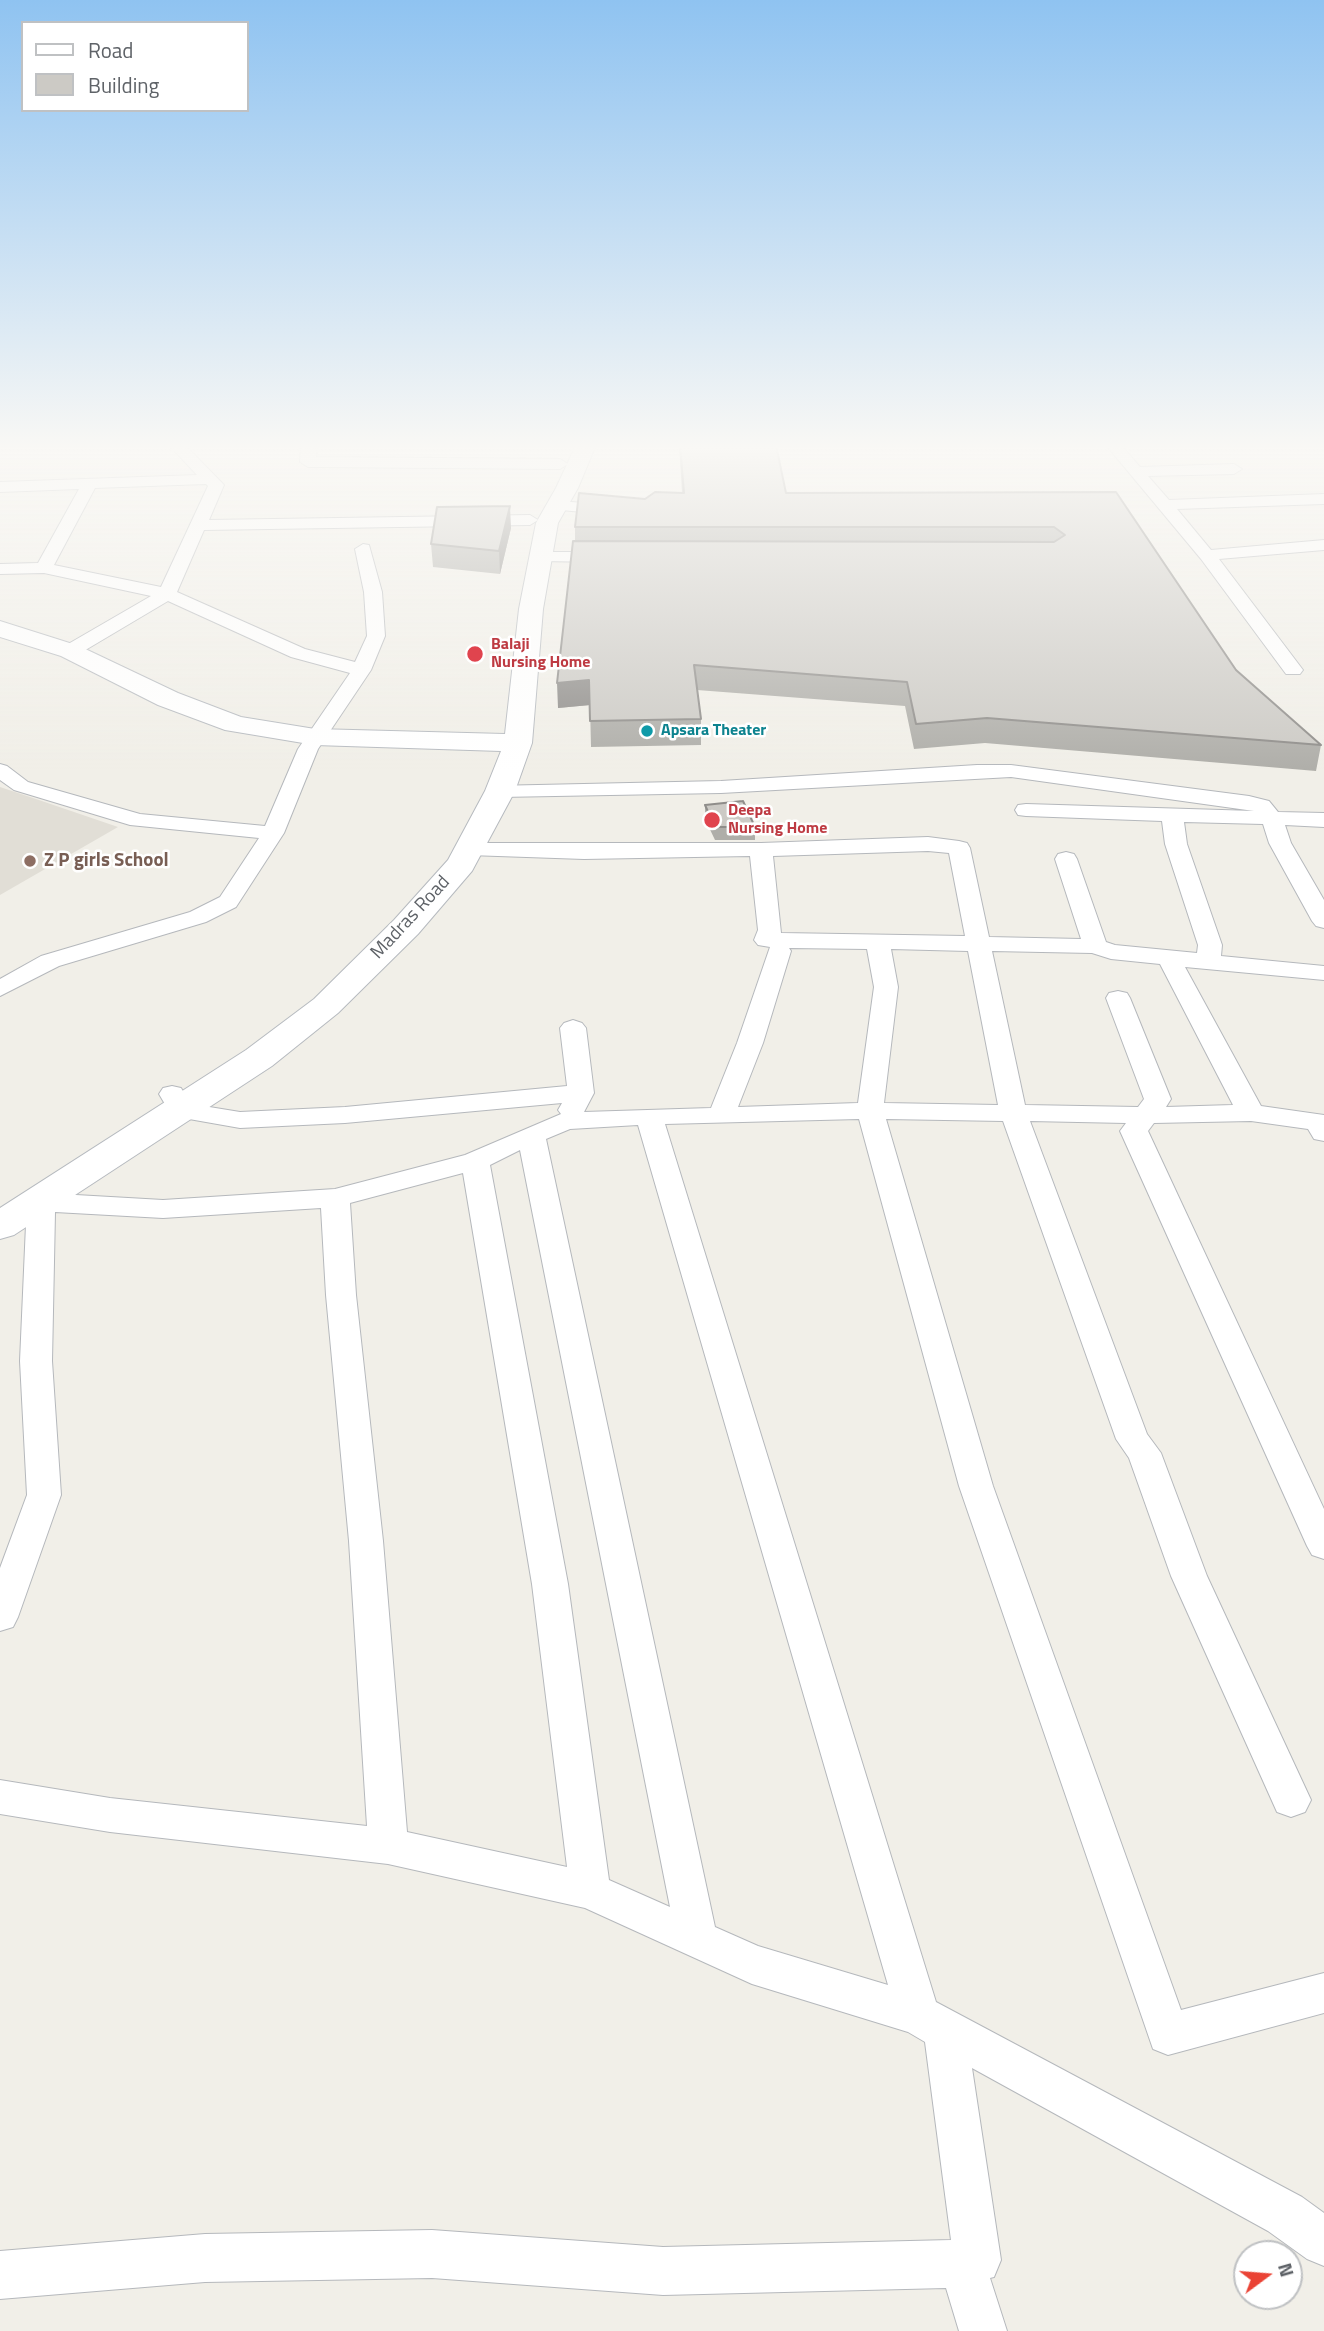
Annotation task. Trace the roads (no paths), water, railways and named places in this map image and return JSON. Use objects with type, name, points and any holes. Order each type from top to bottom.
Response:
[{"type":"main road","points":[[0,1200],[177,1102],[313,993],[392,916],[448,855],[506,748],[514,577],[521,554]]},
{"type":"main road","name":"Madras Road","points":[[0,1226],[41,1202],[177,1102],[259,1058],[326,1006],[406,927],[461,864],[500,791],[542,554]]},
{"type":"main road","points":[[0,629],[70,651],[201,712],[235,724],[312,743]]},
{"type":"main road","points":[[0,642],[45,657],[206,729],[312,743],[506,748]]},
{"type":"street","points":[[44,568],[52,554]]},
{"type":"street","points":[[70,651],[167,594],[185,554]]},
{"type":"street","points":[[0,989],[50,961],[198,917],[228,902],[273,834],[312,743],[361,670],[376,636],[373,592],[364,554]]},
{"type":"street","points":[[1207,555],[1221,554]]},
{"type":"street","points":[[1207,555],[1293,670]]},
{"type":"street","points":[[541,557],[629,558]]},
{"type":"street","points":[[0,569],[44,568],[167,594],[298,653],[361,670]]},
{"type":"street","points":[[0,770],[21,786],[138,820],[273,834]]},
{"type":"street","points":[[500,791],[721,787],[938,772],[1011,771],[1249,802],[1261,806],[1271,817],[1280,843],[1324,921]]},
{"type":"street","points":[[1026,810],[1324,820]]},
{"type":"street","points":[[1172,814],[1176,844],[1210,945],[1208,960]]},
{"type":"street","points":[[469,848],[584,852],[928,845],[959,848],[1013,1112],[1132,1439],[1144,1453],[1189,1576],[1290,1800]]},
{"type":"street","points":[[761,850],[770,930],[766,940],[1094,946],[1111,953],[1324,973]]},
{"type":"street","points":[[1066,859],[1094,946]]},
{"type":"street","points":[[877,943],[886,987],[870,1111],[976,1486],[1168,2034],[1324,1993]]},
{"type":"street","points":[[721,1116],[750,1043],[779,951]]},
{"type":"street","points":[[1168,957],[1251,1113]]},
{"type":"street","points":[[1118,998],[1158,1099],[1133,1131],[1324,1546]]},
{"type":"street","points":[[566,1121],[581,1093],[573,1028]]},
{"type":"street","points":[[177,1102],[240,1120],[345,1115],[581,1093]]},
{"type":"street","points":[[547,1096],[566,1121]]},
{"type":"street","points":[[0,1617],[44,1495],[36,1361],[41,1202],[163,1209],[335,1198],[475,1161],[566,1121],[649,1116],[870,1111],[1147,1115],[1251,1113],[1319,1122],[1324,1133]]},
{"type":"street","points":[[0,2275],[205,2258],[432,2254],[663,2271],[962,2264],[976,2260],[932,2022],[649,1116]]},
{"type":"street","points":[[531,1135],[697,1939]]},
{"type":"street","points":[[475,1161],[550,1584],[590,1891]]},
{"type":"street","points":[[335,1198],[341,1295],[366,1541],[388,1846]]},
{"type":"street","points":[[0,1797],[110,1815],[388,1846],[590,1891],[752,1964],[932,2022],[1285,2214],[1324,2242]]},
{"type":"street","points":[[962,2264],[983,2331]]},
{"type":"place","name":"Balaji Nursing Home","points":[[475,654]]},
{"type":"place","name":"Apsara Theater","points":[[647,731]]},
{"type":"place","name":"Deepa Nursing Home","points":[[712,820]]},
{"type":"place","name":"Z P girls School","points":[[30,861]]}]
